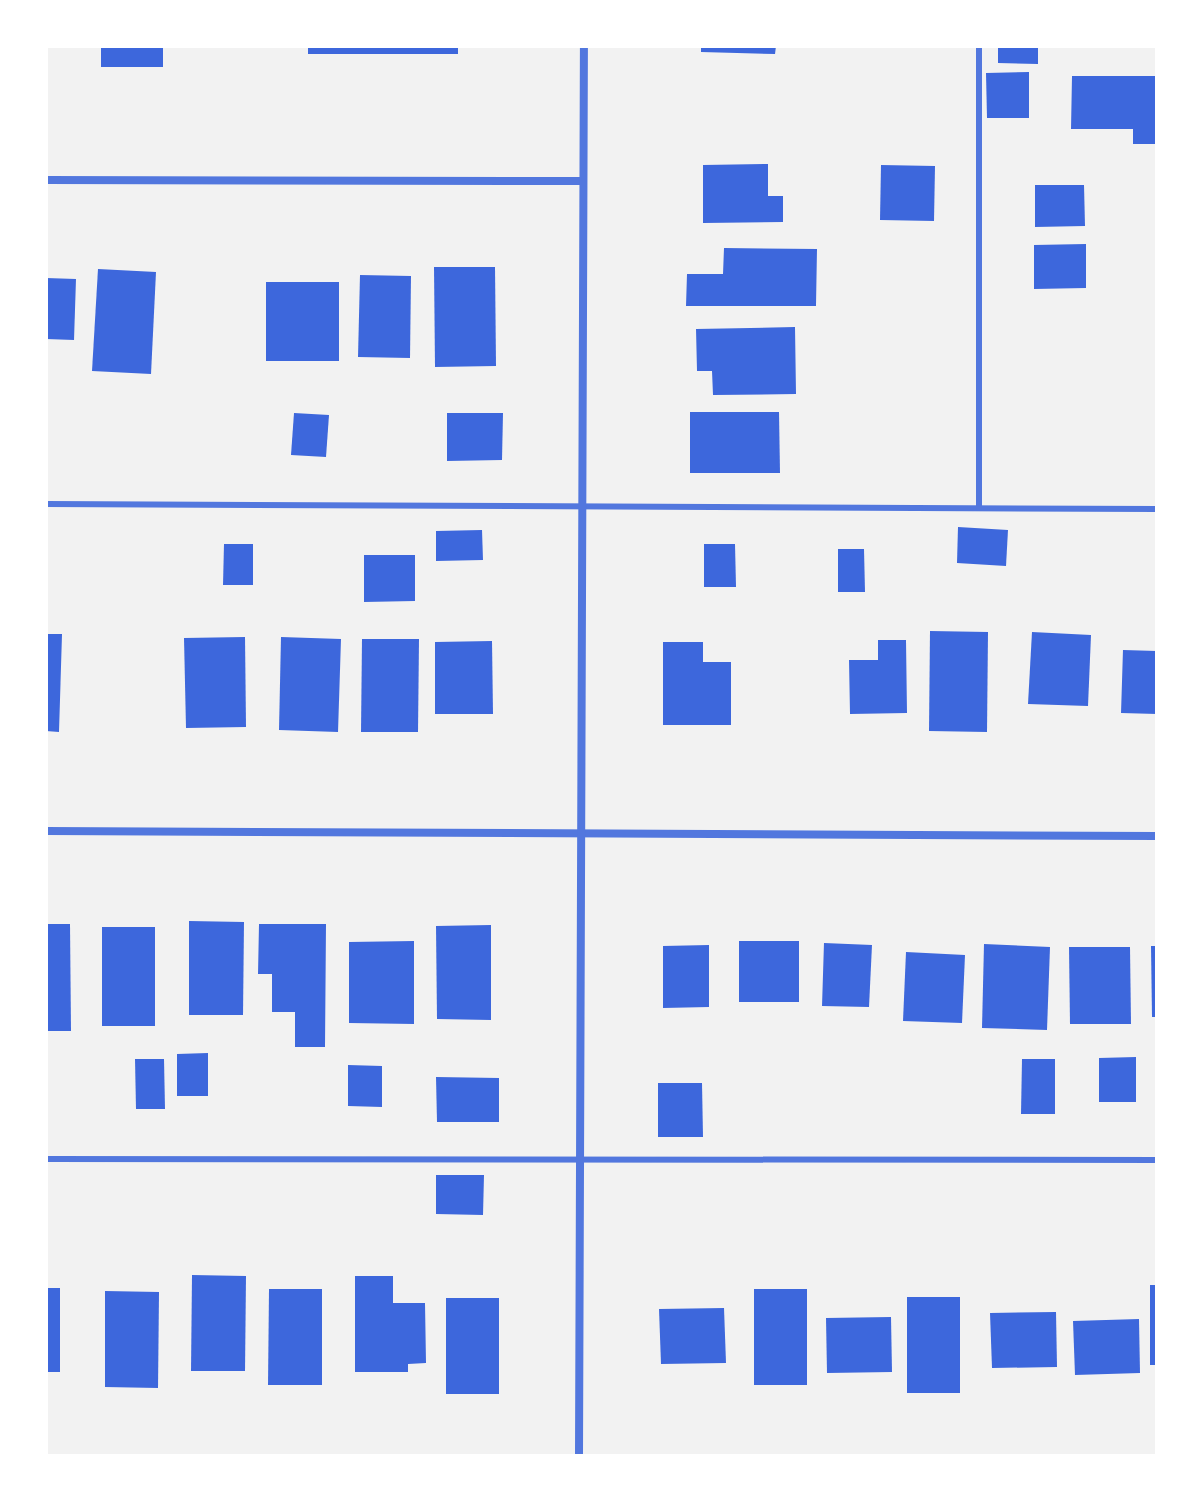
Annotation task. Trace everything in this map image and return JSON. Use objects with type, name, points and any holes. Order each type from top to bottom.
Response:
[{"type":"street","points":[[579,1456],[584,832],[584,46]]},
{"type":"street","points":[[46,180],[583,181]]},
{"type":"street","points":[[46,831],[1157,836]]},
{"type":"lane","points":[[979,46],[979,508]]},
{"type":"lane","points":[[46,504],[583,503],[1157,509]]},
{"type":"lane","points":[[46,1159],[424,1163],[582,1158],[1157,1160]]},
{"type":"building","points":[[101,46],[163,46],[163,67],[101,67]]},
{"type":"building","points":[[308,46],[458,46],[458,54],[308,54]]},
{"type":"building","points":[[701,46],[776,46],[775,54],[701,52]]},
{"type":"building","points":[[998,46],[1038,46],[1038,64],[998,63]]},
{"type":"building","points":[[1029,72],[1029,118],[987,118],[986,73]]},
{"type":"building","points":[[1072,76],[1157,76],[1157,144],[1133,144],[1133,129],[1071,129]]},
{"type":"building","points":[[768,164],[768,196],[783,196],[783,222],[703,223],[703,165]]},
{"type":"building","points":[[881,165],[935,166],[934,221],[880,220]]},
{"type":"building","points":[[1035,185],[1084,185],[1085,226],[1035,227]]},
{"type":"building","points":[[1086,244],[1086,288],[1034,289],[1034,245]]},
{"type":"building","points":[[724,248],[817,249],[816,306],[686,306],[687,274],[723,274]]},
{"type":"building","points":[[434,267],[495,267],[496,366],[435,367]]},
{"type":"building","points":[[98,269],[156,272],[151,374],[92,371]]},
{"type":"building","points":[[360,275],[411,276],[410,358],[358,357]]},
{"type":"building","points":[[46,278],[76,279],[74,340],[46,339]]},
{"type":"building","points":[[266,282],[339,282],[339,361],[266,361]]},
{"type":"building","points":[[795,327],[796,394],[713,395],[712,371],[697,371],[696,329]]},
{"type":"building","points":[[690,412],[779,412],[780,473],[690,473]]},
{"type":"building","points":[[294,413],[329,415],[326,457],[291,455]]},
{"type":"building","points":[[447,413],[503,413],[502,460],[447,461]]},
{"type":"building","points":[[958,527],[1008,530],[1006,566],[957,563]]},
{"type":"building","points":[[482,530],[483,560],[436,561],[436,531]]},
{"type":"building","points":[[224,544],[253,544],[253,585],[223,585]]},
{"type":"building","points":[[704,544],[735,544],[736,587],[704,587]]},
{"type":"building","points":[[838,549],[864,549],[865,592],[838,592]]},
{"type":"building","points":[[364,555],[415,555],[415,601],[364,602]]},
{"type":"building","points":[[930,631],[988,632],[987,732],[929,731]]},
{"type":"building","points":[[1032,632],[1091,635],[1088,706],[1028,704]]},
{"type":"building","points":[[46,634],[62,634],[59,732],[46,731]]},
{"type":"building","points":[[245,637],[246,727],[186,728],[184,638]]},
{"type":"building","points":[[281,637],[341,639],[338,732],[279,730]]},
{"type":"building","points":[[362,639],[419,639],[418,732],[361,732]]},
{"type":"building","points":[[878,640],[906,640],[907,713],[850,714],[849,660],[878,660]]},
{"type":"building","points":[[492,641],[493,714],[435,714],[435,642]]},
{"type":"building","points":[[663,642],[703,642],[703,662],[731,662],[731,725],[663,725]]},
{"type":"building","points":[[1123,650],[1157,651],[1157,714],[1121,713]]},
{"type":"building","points":[[189,921],[244,922],[243,1015],[189,1015]]},
{"type":"building","points":[[46,924],[70,924],[71,1031],[46,1031]]},
{"type":"building","points":[[259,924],[326,924],[325,1047],[295,1047],[295,1012],[272,1012],[272,974],[258,974]]},
{"type":"building","points":[[491,925],[491,1020],[437,1019],[436,926]]},
{"type":"building","points":[[102,927],[155,927],[155,1026],[102,1026]]},
{"type":"building","points":[[414,941],[414,1024],[349,1023],[349,942]]},
{"type":"building","points":[[739,941],[799,941],[799,1002],[739,1002]]},
{"type":"building","points":[[824,943],[872,945],[869,1007],[822,1006]]},
{"type":"building","points":[[984,944],[1050,947],[1047,1030],[982,1028]]},
{"type":"building","points":[[709,945],[709,1007],[663,1008],[663,946]]},
{"type":"building","points":[[1151,946],[1157,946],[1157,1017],[1152,1017]]},
{"type":"building","points":[[1069,947],[1130,947],[1131,1024],[1070,1024]]},
{"type":"building","points":[[906,952],[965,955],[962,1023],[903,1021]]},
{"type":"building","points":[[208,1053],[208,1096],[177,1096],[177,1054]]},
{"type":"building","points":[[1136,1057],[1136,1102],[1099,1102],[1099,1058]]},
{"type":"building","points":[[135,1059],[164,1059],[165,1109],[136,1109]]},
{"type":"building","points":[[1022,1059],[1055,1059],[1055,1114],[1021,1114]]},
{"type":"building","points":[[348,1065],[382,1066],[382,1107],[348,1106]]},
{"type":"building","points":[[436,1077],[499,1078],[499,1122],[437,1122]]},
{"type":"building","points":[[658,1083],[702,1083],[703,1137],[658,1137]]},
{"type":"building","points":[[436,1175],[484,1175],[483,1215],[436,1214]]},
{"type":"building","points":[[192,1275],[246,1276],[245,1371],[191,1371]]},
{"type":"building","points":[[355,1276],[393,1276],[393,1303],[425,1303],[426,1363],[408,1364],[408,1372],[355,1372]]},
{"type":"building","points":[[1150,1285],[1157,1285],[1157,1365],[1150,1365]]},
{"type":"building","points":[[46,1288],[60,1288],[60,1372],[46,1372]]},
{"type":"building","points":[[269,1289],[322,1289],[322,1385],[268,1385]]},
{"type":"building","points":[[754,1289],[807,1289],[807,1385],[754,1385]]},
{"type":"building","points":[[105,1291],[159,1292],[158,1388],[105,1387]]},
{"type":"building","points":[[907,1297],[960,1297],[960,1393],[907,1393]]},
{"type":"building","points":[[446,1298],[499,1298],[499,1394],[446,1394]]},
{"type":"building","points":[[724,1308],[726,1363],[661,1364],[659,1309]]},
{"type":"building","points":[[1056,1312],[1057,1367],[992,1368],[990,1313]]},
{"type":"building","points":[[891,1317],[892,1372],[827,1373],[826,1318]]},
{"type":"building","points":[[1139,1319],[1140,1373],[1075,1375],[1073,1321]]}]
